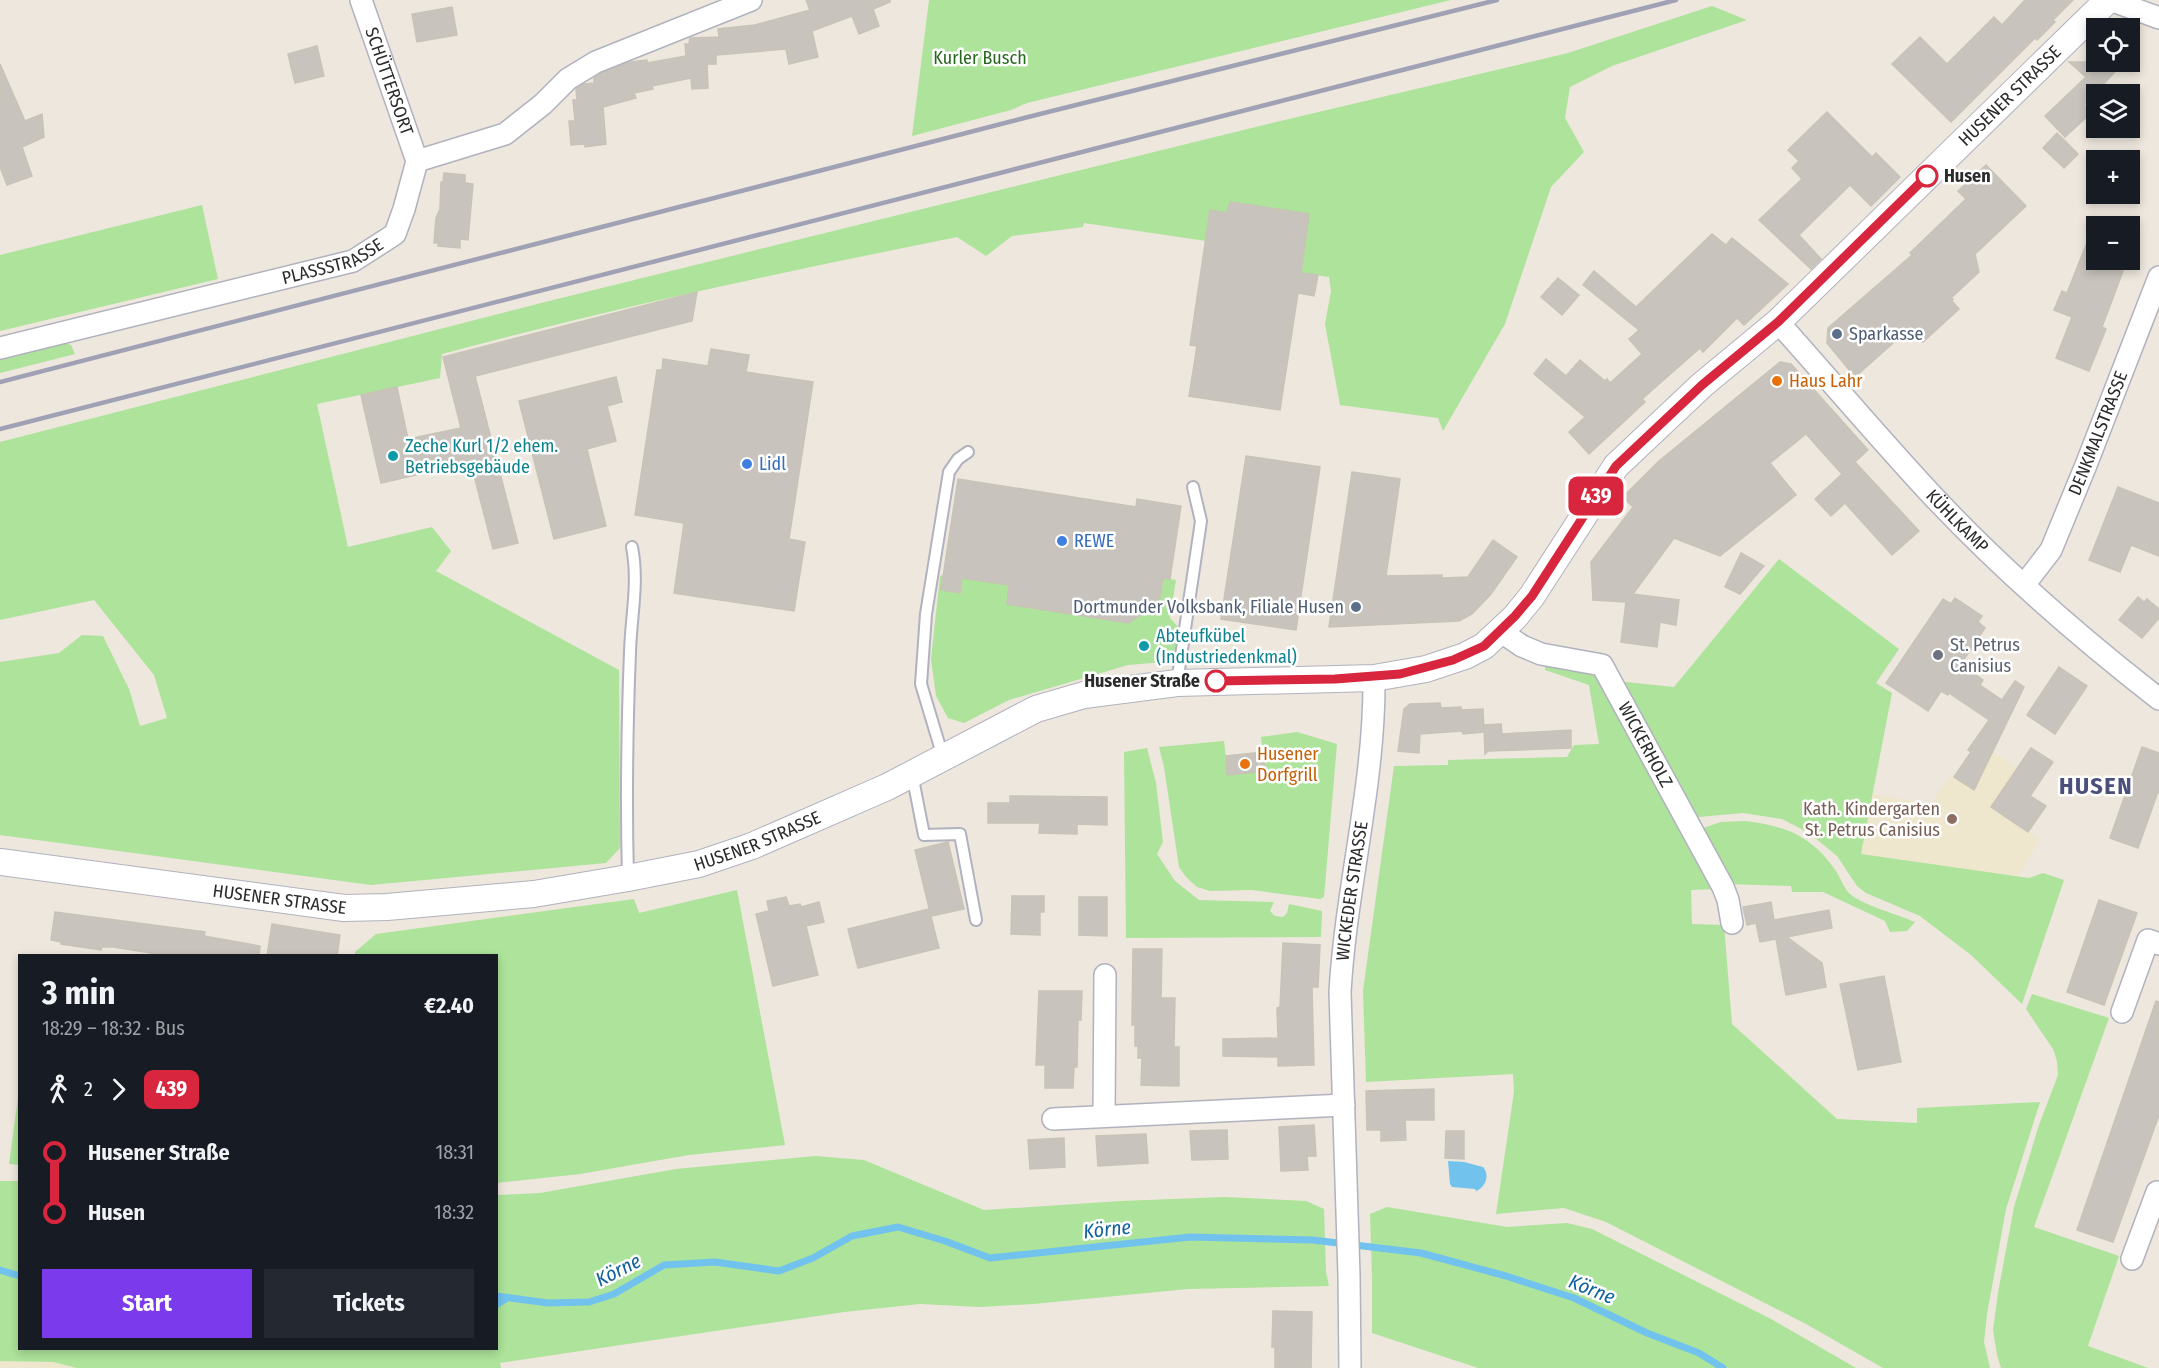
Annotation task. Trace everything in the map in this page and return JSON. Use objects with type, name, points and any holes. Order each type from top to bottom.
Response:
[{"type":"street","name":"SCHÜTTERSORT","points":[[361,0],[417,162]]},
{"type":"street","points":[[417,162],[505,134],[543,104],[568,79],[596,62],[724,6],[751,0]]},
{"type":"street","points":[[2109,0],[2159,18]]},
{"type":"street","name":"HUSENER STRASSE","points":[[0,862],[344,908],[387,907],[534,894],[699,864],[752,846],[912,774],[1036,709],[1084,695],[1177,683],[1374,678],[1426,669],[1465,656],[1484,646],[1515,616],[1537,588],[1616,466],[1702,385],[1778,322],[2109,0]]},
{"type":"street","name":"PLASSSTRASSE","points":[[0,348],[353,261],[395,234],[417,162]]},
{"type":"street","name":"DENKMALSTRASSE","points":[[2024,585],[2050,550],[2086,465],[2159,277]]},
{"type":"street","name":"KÜHLKAMP","points":[[1778,322],[1930,493],[2024,585],[2118,667],[2159,699]]},
{"type":"street","name":"WICKERHOLZ","points":[[1500,631],[1522,646],[1541,654],[1602,665],[1723,887],[1732,923]]},
{"type":"street","name":"WICKEDER STRASSE","points":[[1350,1368],[1340,992],[1342,953],[1365,806],[1374,724],[1374,678]]},
{"type":"street","points":[[2122,1012],[2148,940],[2159,944]]},
{"type":"street","points":[[1104,1116],[1105,975]]},
{"type":"street","points":[[1053,1119],[1344,1105]]},
{"type":"street","points":[[2132,1259],[2158,1194]]},
{"type":"lane","points":[[943,758],[921,684],[923,646],[949,472],[958,459],[968,452]]},
{"type":"lane","points":[[1177,683],[1201,521],[1193,486]]},
{"type":"lane","points":[[628,878],[627,724],[630,630],[637,578],[632,547]]},
{"type":"lane","points":[[912,774],[924,835],[960,834],[976,920]]},
{"type":"shaded area","name":"Kath. Kindergarten St. Petrus Canisius","points":[[1975,740],[2017,768],[2032,748],[2053,762],[2031,796],[2046,806],[2028,832],[2040,839],[2018,877],[1861,854],[1871,794],[1931,803],[1971,752]]},
{"type":"shaded area","points":[[0,1361],[53,1362],[77,1368],[0,1368]]},
{"type":"green space","name":"Kurler Busch","points":[[929,0],[1451,0],[1027,103],[1011,110],[912,136]]},
{"type":"green space","points":[[1712,6],[1747,20],[1612,66],[1570,87],[1565,118],[1584,152],[1551,187],[1505,324],[1443,431],[1438,418],[1340,405],[1325,324],[1331,291],[1329,277],[1301,273],[1309,215],[1230,202],[1227,213],[1206,241],[1084,223],[1083,227],[1012,236],[986,256],[957,237],[698,291],[506,337],[442,354],[440,378],[317,404],[348,547],[432,527],[451,551],[436,571],[619,670],[620,848],[606,863],[371,885],[0,835],[0,662],[59,653],[82,635],[103,636],[129,689],[140,726],[167,718],[154,675],[94,600],[0,620],[0,442],[545,302],[1272,123],[1568,53]]},
{"type":"green space","points":[[202,205],[218,279],[0,331],[0,255]]},
{"type":"green space","points":[[62,342],[71,345],[75,354],[0,373],[0,355]]},
{"type":"green space","points":[[1779,559],[1899,649],[1876,683],[1892,693],[1861,854],[2029,878],[2043,873],[2064,880],[2022,1004],[1971,955],[1920,916],[1866,893],[1857,886],[1837,856],[1809,833],[1782,819],[1743,813],[1688,818],[1616,681],[1674,687]]},
{"type":"green space","points":[[940,576],[1009,585],[1007,604],[1129,623],[1152,607],[1158,608],[1163,578],[1176,580],[1170,618],[1178,627],[1176,648],[1164,662],[1128,665],[1009,700],[964,723],[948,718],[936,696],[931,659]]},
{"type":"green space","points":[[1546,656],[1598,667],[1717,889],[1691,890],[1692,924],[1724,925],[1732,1024],[1837,1119],[1917,1123],[1917,1108],[2040,1102],[2006,1209],[1984,1342],[1990,1368],[1883,1368],[1806,1324],[1606,1222],[1564,1208],[1496,1214],[1514,1092],[1513,1074],[1366,1082],[1363,991],[1394,766],[1448,765],[1448,760],[1567,757],[1574,745],[1599,744],[1589,685],[1545,670]]},
{"type":"green space","points":[[1297,732],[1337,744],[1324,897],[1320,899],[1252,890],[1210,891],[1197,887],[1179,867],[1159,747],[1224,741],[1228,775],[1265,771],[1261,737]]},
{"type":"green space","points":[[1147,748],[1156,783],[1163,842],[1157,854],[1175,881],[1199,900],[1274,902],[1270,911],[1275,916],[1283,917],[1287,913],[1289,904],[1322,911],[1321,937],[1126,938],[1124,752]]},
{"type":"green space","points":[[1745,821],[1773,826],[1796,834],[1827,859],[1851,895],[1867,904],[1915,922],[1907,931],[1890,932],[1885,921],[1823,892],[1792,892],[1791,886],[1726,884],[1697,830],[1721,822]]},
{"type":"green space","points":[[737,890],[785,1145],[689,1155],[580,1174],[498,1183],[498,954],[355,954],[355,952],[376,934],[634,899],[639,913]]},
{"type":"green space","points":[[2032,994],[2109,1018],[2034,1227],[2119,1256],[2088,1346],[2148,1368],[2001,1368],[1993,1330],[2014,1207],[2039,1125],[2058,1075],[2053,1049],[2026,1009]]},
{"type":"green space","points":[[18,1097],[18,1165],[9,1164]]},
{"type":"green space","points":[[815,1156],[864,1160],[984,1210],[1225,1197],[1306,1201],[1324,1209],[1326,1272],[1329,1286],[1188,1289],[980,1307],[920,1304],[844,1312],[500,1363],[501,1368],[77,1368],[53,1362],[0,1361],[0,1181],[18,1181],[18,1350],[498,1350],[498,1195],[540,1193],[676,1169]]},
{"type":"green space","points":[[1387,1207],[1507,1227],[1567,1223],[1592,1229],[1771,1319],[1856,1368],[1478,1368],[1372,1333],[1370,1214]]},
{"type":"water","points":[[1448,1161],[1483,1167],[1486,1174],[1484,1184],[1476,1191],[1475,1189],[1452,1187]]},
{"type":"building","points":[[806,0],[890,0],[890,2],[873,9],[879,26],[859,34],[852,16],[812,31],[818,57],[789,64],[786,49],[716,55],[716,64],[707,64],[708,88],[692,89],[691,78],[652,86],[653,89],[634,93],[636,98],[603,107],[606,144],[585,147],[585,144],[571,145],[569,121],[575,121],[573,100],[577,100],[576,89],[584,84],[594,83],[594,78],[602,73],[630,62],[647,60],[647,63],[686,56],[685,44],[689,44],[690,38],[719,37],[718,29],[755,25],[810,10]]},
{"type":"building","points":[[2025,0],[2073,0],[2037,40],[2035,38],[1951,122],[1892,64],[1920,37],[1947,64],[1994,17],[2002,25]]},
{"type":"building","points":[[452,7],[457,35],[417,42],[412,14]]},
{"type":"building","points":[[317,46],[324,76],[295,83],[288,54]]},
{"type":"building","points":[[2069,62],[2086,62],[2086,72],[2115,72],[2104,84],[2086,84],[2084,105],[2086,118],[2065,137],[2045,116],[2086,77]]},
{"type":"building","points":[[0,64],[25,121],[42,114],[44,137],[22,147],[32,176],[7,185],[0,167]]},
{"type":"building","points":[[1827,112],[1872,157],[1876,153],[1900,177],[1871,206],[1850,185],[1799,235],[1821,259],[1811,269],[1759,220],[1802,179],[1792,168],[1799,161],[1788,150]]},
{"type":"building","points":[[2057,133],[2078,154],[2064,168],[2043,148]]},
{"type":"building","points":[[1986,165],[2026,206],[1975,254],[1979,272],[1951,298],[1959,309],[1923,342],[1910,328],[1855,377],[1827,343],[1828,328],[1912,255],[1910,253],[1966,199],[1958,191]]},
{"type":"building","points":[[444,173],[465,175],[465,183],[473,184],[468,240],[460,239],[460,248],[438,246],[438,243],[434,243]]},
{"type":"building","points":[[1230,202],[1309,214],[1301,273],[1318,275],[1314,296],[1298,293],[1280,410],[1189,396],[1197,346],[1190,345],[1210,210],[1227,213]]},
{"type":"building","points":[[1712,234],[1726,245],[1732,238],[1788,284],[1744,325],[1737,318],[1703,352],[1700,348],[1642,399],[1645,402],[1589,454],[1569,432],[1585,417],[1534,374],[1546,359],[1566,376],[1580,360],[1610,383],[1642,354],[1629,339],[1639,330],[1583,285],[1594,271],[1636,307]]},
{"type":"building","points":[[2086,245],[2086,270],[2123,271],[2102,327],[2106,329],[2089,371],[2056,358],[2072,317],[2054,310],[2062,291],[2067,293]]},
{"type":"building","points":[[1558,278],[1579,295],[1562,315],[1541,297]]},
{"type":"building","points":[[697,292],[692,321],[475,376],[518,543],[493,549],[470,460],[415,471],[416,475],[381,483],[361,395],[397,387],[408,439],[461,428],[443,357]]},
{"type":"building","name":"Lidl","points":[[711,349],[749,355],[746,372],[813,382],[789,539],[805,542],[794,611],[674,593],[684,523],[635,515],[657,370],[662,370],[663,359],[708,366]]},
{"type":"building","points":[[1780,362],[1791,364],[1868,450],[1855,462],[1919,531],[1892,555],[1845,503],[1831,516],[1815,499],[1842,474],[1806,434],[1770,463],[1796,495],[1720,556],[1674,538],[1633,594],[1679,600],[1676,625],[1660,622],[1657,647],[1621,642],[1626,602],[1593,600],[1591,562],[1633,507],[1623,497],[1659,461]]},
{"type":"building","points":[[616,377],[622,402],[607,406],[616,441],[587,449],[606,526],[554,539],[519,401]]},
{"type":"building","points":[[1246,456],[1320,467],[1296,630],[1221,619]]},
{"type":"building","points":[[1352,472],[1400,479],[1386,576],[1468,577],[1493,540],[1517,557],[1491,594],[1472,614],[1459,621],[1329,627]]},
{"type":"building","name":"REWE","points":[[958,479],[1136,507],[1137,499],[1181,506],[1170,579],[1163,578],[1158,608],[1152,607],[1129,623],[1007,604],[1009,585],[962,578],[960,593],[941,590]]},
{"type":"building","points":[[2118,487],[2159,503],[2159,556],[2131,545],[2120,572],[2089,560]]},
{"type":"building","points":[[1741,553],[1764,566],[1740,594],[1725,587]]},
{"type":"building","points":[[2138,597],[2144,602],[2147,599],[2159,609],[2159,618],[2142,638],[2119,620]]},
{"type":"building","points":[[1955,598],[1982,616],[1978,622],[1985,628],[1961,664],[1983,680],[1980,685],[2002,700],[2015,681],[2024,687],[1974,790],[1954,777],[1971,752],[1968,750],[1989,720],[1949,693],[1948,695],[1941,691],[1928,711],[1886,683],[1943,599],[1951,604]]},
{"type":"building","points":[[2059,667],[2087,686],[2055,734],[2027,715]]},
{"type":"building","points":[[1440,703],[1441,708],[1483,709],[1484,732],[1420,734],[1419,753],[1398,751],[1404,709],[1410,704]]},
{"type":"building","points":[[1501,724],[1502,734],[1571,730],[1571,748],[1488,751],[1485,754],[1484,725]]},
{"type":"building","points":[[2142,747],[2159,753],[2159,789],[2138,848],[2110,838]]},
{"type":"building","points":[[2031,748],[2053,762],[2030,796],[2046,806],[2028,832],[1991,807]]},
{"type":"building","name":"Husener Dorfgrill","points":[[1263,752],[1265,771],[1227,775],[1226,756]]},
{"type":"building","points":[[1010,796],[1107,797],[1107,825],[1077,824],[1077,834],[1039,833],[1040,823],[988,823],[988,803],[1010,803]]},
{"type":"building","points":[[948,842],[964,909],[931,916],[915,850]]},
{"type":"building","points":[[1012,896],[1044,896],[1044,912],[1040,912],[1040,935],[1011,934]]},
{"type":"building","points":[[786,897],[789,906],[800,904],[801,907],[819,902],[824,922],[806,926],[818,975],[773,986],[756,914],[769,911],[767,901]]},
{"type":"building","points":[[1079,897],[1107,897],[1107,936],[1079,935]]},
{"type":"building","points":[[2099,900],[2137,913],[2104,1005],[2067,992]]},
{"type":"building","points":[[1771,902],[1774,920],[1829,910],[1832,928],[1787,937],[1822,963],[1826,987],[1786,995],[1776,939],[1760,942],[1756,923],[1747,925],[1743,907]]},
{"type":"building","points":[[929,909],[939,948],[858,968],[848,929]]},
{"type":"building","points":[[55,912],[205,932],[204,936],[260,946],[259,954],[151,954],[113,947],[102,947],[101,950],[61,944],[61,942],[51,940]]},
{"type":"building","points":[[272,924],[340,935],[337,954],[267,954]]},
{"type":"building","points":[[1283,943],[1320,945],[1318,987],[1312,987],[1314,1065],[1278,1066],[1278,1057],[1223,1056],[1223,1039],[1278,1038],[1277,1008],[1280,1007]]},
{"type":"building","points":[[1133,949],[1162,949],[1161,998],[1175,998],[1174,1047],[1179,1047],[1179,1086],[1141,1085],[1142,1058],[1138,1058],[1138,1046],[1135,1046],[1135,1025],[1132,1025]]},
{"type":"building","points":[[1884,976],[1901,1062],[1858,1070],[1840,984]]},
{"type":"building","points":[[1039,991],[1082,991],[1081,1020],[1078,1020],[1077,1067],[1074,1067],[1073,1088],[1045,1088],[1045,1065],[1036,1065]]},
{"type":"building","points":[[2156,1001],[2159,1002],[2159,1115],[2113,1242],[2077,1230]]},
{"type":"building","points":[[1434,1089],[1434,1120],[1405,1120],[1406,1140],[1381,1141],[1381,1130],[1367,1130],[1366,1091]]},
{"type":"building","points":[[1314,1125],[1316,1156],[1307,1156],[1308,1170],[1281,1171],[1279,1127]]},
{"type":"building","points":[[1227,1130],[1228,1159],[1192,1160],[1190,1131]]},
{"type":"building","points":[[1446,1131],[1464,1131],[1464,1159],[1445,1158]]},
{"type":"building","points":[[1146,1134],[1148,1163],[1098,1166],[1096,1136]]},
{"type":"building","points":[[1064,1138],[1065,1167],[1030,1169],[1028,1140]]},
{"type":"building","points":[[1273,1311],[1312,1312],[1311,1368],[1275,1368],[1275,1347],[1272,1347]]},
{"type":"waterway","name":"Körne","points":[[498,1296],[548,1303],[589,1302],[614,1294],[664,1265],[715,1262],[779,1271],[813,1258],[852,1236],[898,1227],[990,1258],[1190,1237],[1313,1240],[1421,1253],[1506,1276],[1574,1298],[1647,1333],[1699,1353],[1723,1368]]},
{"type":"waterway","name":"Körne","points":[[0,1270],[18,1275]]},
{"type":"waterway","points":[[498,1304],[507,1298]]},
{"type":"railway","points":[[0,382],[1040,114],[1497,0]]},
{"type":"railway","points":[[0,429],[1676,0]]},
{"type":"bus line","name":"439","points":[[1216,681],[1374,678],[1426,669],[1465,656],[1484,646],[1532,596],[1616,466],[1702,385],[1778,322],[1927,176]]},
{"type":"place","name":"Husen","points":[[1927,176]]},
{"type":"place","name":"Sparkasse","points":[[1837,334]]},
{"type":"place","name":"Haus Lahr","points":[[1777,381]]},
{"type":"place","name":"Zeche Kurl 1/2 ehem. Betriebsgebäude","points":[[393,456]]},
{"type":"place","name":"Lidl","points":[[747,464]]},
{"type":"place","name":"REWE","points":[[1062,541]]},
{"type":"place","name":"Dortmunder Volksbank, Filiale Husen","points":[[1356,607]]},
{"type":"place","name":"Abteufkübel (Industriedenkmal)","points":[[1144,646]]},
{"type":"place","name":"St. Petrus Canisius","points":[[1938,655]]},
{"type":"place","name":"Husener Straße","points":[[1216,681]]},
{"type":"place","name":"Husener Dorfgrill","points":[[1245,764]]},
{"type":"place","name":"Kath. Kindergarten St. Petrus Canisius","points":[[1952,819]]},
{"type":"district","name":"HUSEN","points":[[2096,786]]}]
